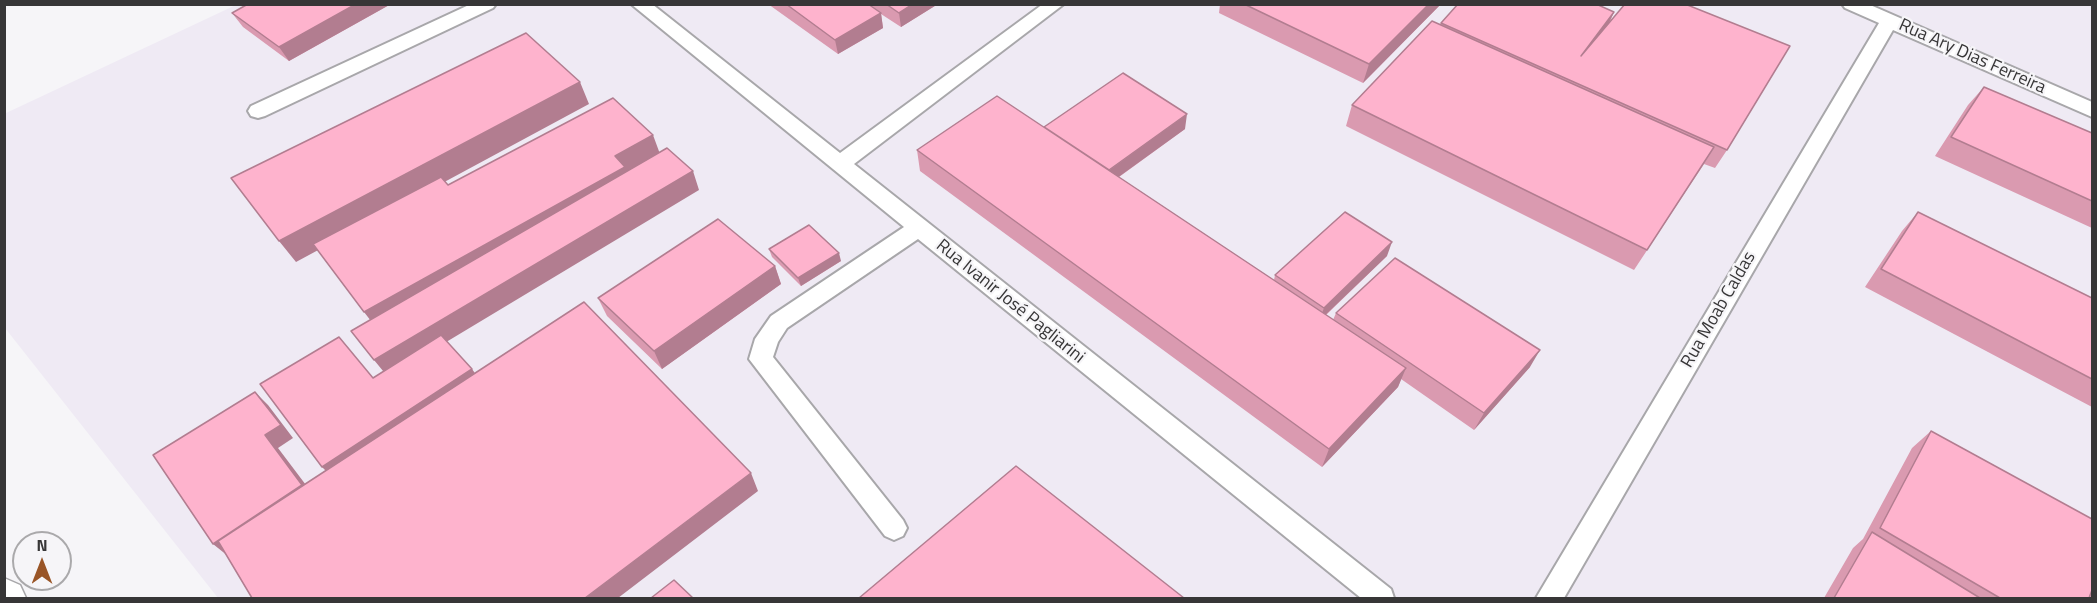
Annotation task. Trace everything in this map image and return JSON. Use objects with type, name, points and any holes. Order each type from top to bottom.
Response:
[{"type":"lane","points":[[258,111],[487,4]]},
{"type":"lane","name":"Rua Ivanir José Pagliarini","points":[[640,4],[1381,598]]},
{"type":"lane","points":[[840,164],[1055,4]]},
{"type":"lane","name":"Rua Ary Dias Ferreira","points":[[1851,4],[2092,110]]},
{"type":"lane","name":"Rua Moab Caldas","points":[[1550,598],[1889,21]]},
{"type":"lane","points":[[894,528],[761,359],[766,339],[779,322],[919,228]]},
{"type":"shaded area","points":[[238,4],[2092,5],[2092,598],[218,598],[5,328],[4,114]]},
{"type":"building","points":[[248,4],[356,4],[279,47],[232,13]]},
{"type":"building","points":[[786,4],[868,4],[881,13],[835,40]]},
{"type":"building","points":[[886,4],[913,4],[899,13]]},
{"type":"building","points":[[1244,4],[1429,4],[1369,64]]},
{"type":"building","points":[[1458,4],[1596,4],[1614,12],[1581,56],[1625,4],[1685,4],[1790,46],[1727,150],[1441,23]]},
{"type":"building","points":[[1432,21],[1714,147],[1647,250],[1352,105]]},
{"type":"building","points":[[526,33],[580,82],[279,241],[231,178]]},
{"type":"building","points":[[1123,73],[1187,114],[1109,170],[1044,127]]},
{"type":"building","points":[[1984,87],[2092,133],[2092,201],[1951,137]]},
{"type":"building","points":[[997,96],[1406,368],[1329,449],[917,150]]},
{"type":"building","points":[[613,98],[653,135],[615,156],[625,167],[364,312],[313,244],[441,177],[448,185]]},
{"type":"building","points":[[667,148],[693,171],[374,360],[351,331]]},
{"type":"building","points":[[1345,212],[1392,242],[1324,308],[1275,275]]},
{"type":"building","points":[[1918,212],[2092,298],[2092,379],[1881,269]]},
{"type":"building","points":[[718,219],[775,266],[654,351],[598,298]]},
{"type":"building","points":[[809,225],[839,253],[798,278],[769,249]]},
{"type":"building","points":[[1395,258],[1540,350],[1484,413],[1336,313]]},
{"type":"building","points":[[584,302],[751,473],[585,598],[252,598],[218,541]]},
{"type":"building","points":[[441,335],[472,369],[322,467],[260,384],[339,337],[373,378]]},
{"type":"building","points":[[255,392],[281,425],[265,435],[302,485],[213,544],[153,455]]},
{"type":"building","points":[[1931,431],[2092,519],[2092,590],[2089,598],[2000,598],[1880,528]]},
{"type":"building","points":[[1016,466],[1184,598],[859,598]]},
{"type":"building","points":[[1872,532],[1980,598],[1834,598]]},
{"type":"building","points":[[674,580],[693,598],[651,598]]}]
